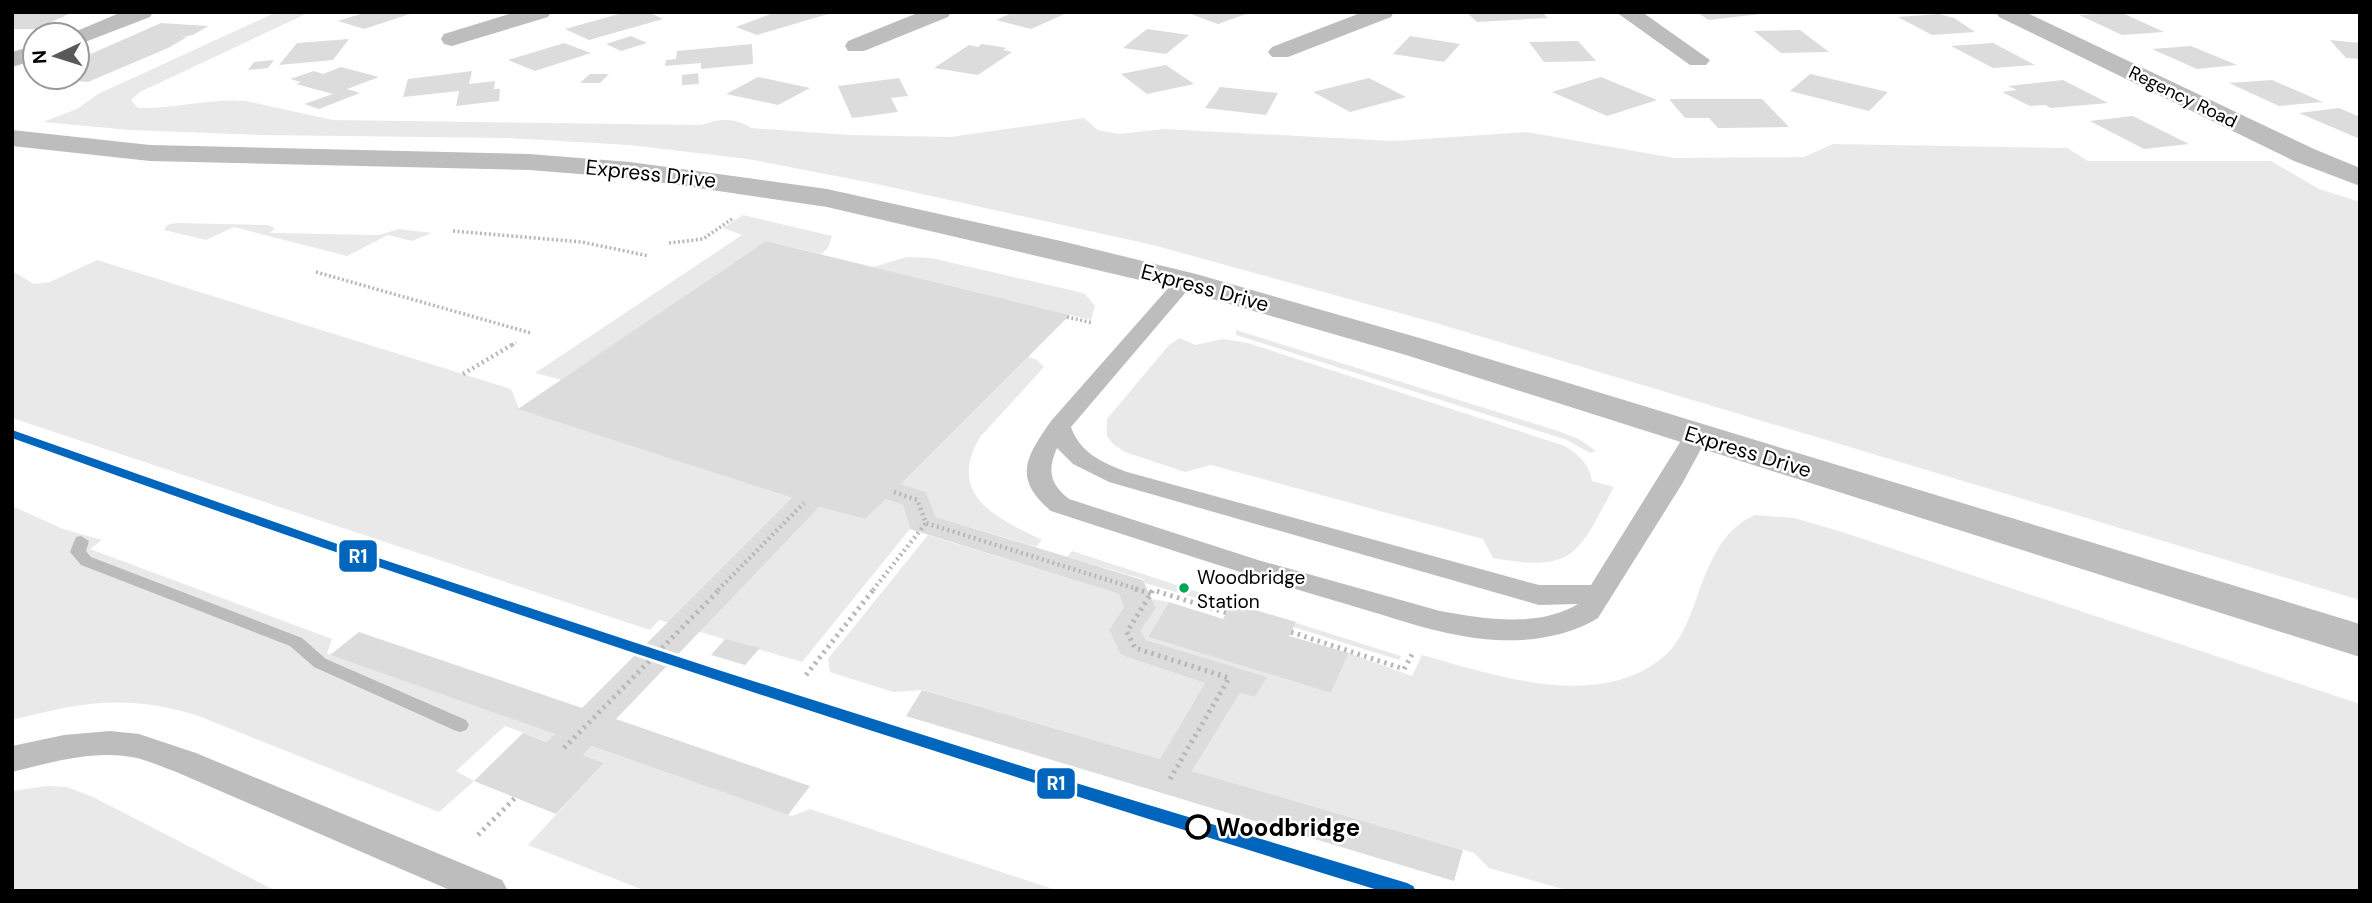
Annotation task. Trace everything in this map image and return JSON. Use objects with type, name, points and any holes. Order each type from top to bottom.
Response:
[{"type":"street","points":[[91,32],[142,12]]},
{"type":"street","points":[[452,38],[540,12]]},
{"type":"street","points":[[856,46],[940,12]]},
{"type":"street","points":[[1280,52],[1382,12]]},
{"type":"street","points":[[1627,12],[1698,60]]},
{"type":"street","name":"Regency Road","points":[[2007,12],[2304,155],[2360,178]]},
{"type":"street","name":"Express Drive","points":[[12,138],[150,153],[529,162],[642,172],[827,198],[1061,250],[1185,281],[1418,348],[2360,641]]},
{"type":"lane","points":[[1185,281],[1059,426],[1041,451],[1037,469],[1042,490],[1052,500],[1070,509],[1248,566],[1440,621],[1485,630],[1535,628],[1572,621],[1584,614],[1600,594],[1670,484],[1696,436]]},
{"type":"lane","points":[[1059,426],[1069,447],[1084,462],[1138,483],[1539,595],[1600,594]]},
{"type":"lane","points":[[12,760],[86,744],[139,746],[185,762],[490,891]]},
{"type":"lane","points":[[432,866],[456,891]]},
{"type":"path","points":[[669,243],[703,239],[719,227]]},
{"type":"path","points":[[453,231],[582,242],[649,256]]},
{"type":"path","points":[[316,272],[531,333]]},
{"type":"path","points":[[1067,317],[1093,323]]},
{"type":"path","points":[[463,374],[516,342]]},
{"type":"path","points":[[894,492],[916,500],[926,523],[1152,594]]},
{"type":"path","points":[[564,748],[804,503]]},
{"type":"path","points":[[806,675],[926,523]]},
{"type":"path","points":[[1170,779],[1229,678],[1135,648],[1127,632],[1153,590],[1227,613]]},
{"type":"path","points":[[1292,632],[1404,669],[1416,647]]},
{"type":"path","points":[[478,835],[516,797]]},
{"type":"shaded area","points":[[277,12],[310,12],[140,92],[131,100],[138,108],[246,101],[333,120],[701,125],[726,120],[751,128],[849,135],[950,137],[1084,118],[1098,130],[1119,134],[1164,129],[1394,141],[1527,132],[1674,158],[1804,157],[1833,144],[2067,148],[2088,161],[2271,161],[2319,189],[2360,202],[2360,600],[1436,323],[1153,245],[872,183],[748,159],[629,145],[508,138],[262,135],[130,130],[43,122],[77,109],[98,94]]},
{"type":"shaded area","points":[[743,215],[832,236],[828,248],[821,254],[766,241],[562,380],[535,373],[742,235],[723,228]]},
{"type":"shaded area","points":[[167,225],[268,225],[275,228],[270,233],[379,235],[399,229],[432,233],[412,241],[388,235],[347,256],[234,227],[206,240],[164,230]]},
{"type":"shaded area","points":[[907,257],[931,258],[1085,294],[1095,306],[1091,320],[873,267]]},
{"type":"shaded area","points":[[97,260],[511,389],[519,409],[819,507],[865,519],[886,499],[903,505],[910,529],[802,662],[659,620],[650,630],[12,418],[12,271],[34,284],[50,282]]},
{"type":"shaded area","points":[[1236,330],[1558,431],[1579,439],[1596,451],[1590,453],[1567,440],[1236,335]]},
{"type":"shaded area","points":[[1180,338],[1195,345],[1223,339],[1248,343],[1565,446],[1583,461],[1592,481],[1614,487],[1591,528],[1571,553],[1558,560],[1542,563],[1521,562],[1493,558],[1483,539],[1211,465],[1185,472],[1125,452],[1107,436],[1107,419],[1169,345]]},
{"type":"shaded area","points":[[1028,357],[1037,360],[1044,367],[980,437],[971,457],[969,474],[973,489],[981,502],[1008,523],[1042,540],[1036,547],[936,517],[926,492],[901,484]]},
{"type":"shaded area","points":[[12,506],[63,529],[102,540],[90,549],[332,639],[327,653],[330,655],[788,815],[810,809],[1059,891],[646,891],[528,845],[604,763],[505,726],[456,771],[474,781],[439,812],[196,715],[171,708],[148,704],[104,703],[12,720]]},
{"type":"shaded area","points":[[1755,515],[1794,518],[1842,532],[2360,704],[2360,891],[1570,891],[1489,868],[1474,853],[1192,771],[1240,693],[1255,697],[1266,677],[1146,640],[1141,630],[1156,608],[1152,599],[1169,602],[1148,637],[1331,693],[1349,653],[1412,676],[1422,655],[1512,679],[1545,684],[1576,686],[1607,683],[1636,674],[1669,652],[1684,628],[1707,570],[1719,548],[1734,529]]},
{"type":"shaded area","points":[[928,535],[1119,594],[1124,607],[1109,630],[1121,655],[1205,683],[1160,759],[923,690],[893,692],[830,672],[828,659]]},
{"type":"shaded area","points":[[1072,551],[1232,603],[1230,608],[1145,583],[1143,579],[1067,557]]},
{"type":"shaded area","points":[[1296,623],[1401,656],[1399,660],[1293,627]]},
{"type":"shaded area","points":[[46,786],[67,787],[93,797],[276,891],[12,891],[12,791]]},
{"type":"building","points":[[12,12],[73,12],[54,21],[21,21],[21,29],[12,29]]},
{"type":"building","points":[[367,12],[413,13],[364,29],[338,21]]},
{"type":"building","points":[[626,12],[648,12],[663,19],[589,40],[565,29]]},
{"type":"building","points":[[776,12],[828,14],[757,35],[736,27]]},
{"type":"building","points":[[1014,12],[1069,12],[1031,29],[996,20]]},
{"type":"building","points":[[1185,12],[1249,12],[1249,13],[1218,24]]},
{"type":"building","points":[[1466,12],[1542,12],[1548,18],[1477,22]]},
{"type":"building","points":[[1696,12],[1761,12],[1761,14],[1709,20]]},
{"type":"building","points":[[2120,12],[2164,32],[2122,35],[2079,15]]},
{"type":"building","points":[[1939,14],[1954,18],[1975,32],[1932,35],[1898,17]]},
{"type":"building","points":[[161,23],[208,26],[193,35],[182,37],[187,37],[168,48],[91,81],[91,54]]},
{"type":"building","points":[[1147,29],[1189,35],[1166,54],[1123,48]]},
{"type":"building","points":[[1800,30],[1829,52],[1781,53],[1754,31]]},
{"type":"building","points":[[631,36],[647,43],[621,51],[606,44]]},
{"type":"building","points":[[1410,36],[1460,44],[1444,62],[1393,54]]},
{"type":"building","points":[[349,39],[333,60],[279,65],[297,43]]},
{"type":"building","points":[[2330,40],[2360,43],[2360,59],[2346,58]]},
{"type":"building","points":[[1578,41],[1596,61],[1544,62],[1529,42]]},
{"type":"building","points":[[564,43],[591,53],[535,71],[508,60]]},
{"type":"building","points":[[1993,43],[2035,65],[1993,68],[1951,46]]},
{"type":"building","points":[[752,44],[753,64],[701,69],[701,63],[665,66],[666,60],[676,59],[677,51]]},
{"type":"building","points":[[982,44],[1007,48],[1003,50],[1012,52],[978,75],[934,68],[969,45],[978,47]]},
{"type":"building","points":[[2191,46],[2237,65],[2197,69],[2152,49]]},
{"type":"building","points":[[274,60],[268,68],[248,70],[254,62]]},
{"type":"building","points":[[1166,65],[1194,84],[1147,94],[1121,74]]},
{"type":"building","points":[[341,67],[379,77],[347,89],[360,93],[319,109],[304,104],[333,94],[296,84],[301,82],[290,79],[314,71],[323,74]]},
{"type":"building","points":[[472,71],[469,84],[495,81],[494,89],[500,89],[499,101],[456,106],[459,91],[403,97],[408,79]]},
{"type":"building","points":[[698,73],[699,84],[682,85],[682,75]]},
{"type":"building","points":[[590,74],[609,74],[600,83],[580,83]]},
{"type":"building","points":[[1810,74],[1888,92],[1869,111],[1790,91]]},
{"type":"building","points":[[758,77],[810,88],[778,105],[726,94]]},
{"type":"building","points":[[1601,77],[1657,100],[1607,116],[1552,92]]},
{"type":"building","points":[[899,78],[908,96],[891,98],[898,112],[852,118],[838,86]]},
{"type":"building","points":[[1369,78],[1406,97],[1350,112],[1313,92]]},
{"type":"building","points":[[2063,80],[2108,103],[2051,108],[2045,105],[2030,106],[2002,92],[2017,90],[2008,86]]},
{"type":"building","points":[[2272,80],[2323,102],[2279,106],[2229,83]]},
{"type":"building","points":[[1220,87],[1278,93],[1266,115],[1205,108]]},
{"type":"building","points":[[1669,99],[1762,99],[1789,127],[1718,128],[1709,118],[1685,118]]},
{"type":"building","points":[[2339,108],[2360,117],[2360,139],[2299,113]]},
{"type":"building","points":[[2133,116],[2189,144],[2144,149],[2090,121]]},
{"type":"building","points":[[766,241],[1070,315],[901,484],[926,492],[936,517],[1143,580],[1156,608],[1141,630],[1146,640],[1267,677],[1255,697],[1240,693],[1192,771],[1463,850],[1454,881],[906,716],[922,690],[1160,759],[1205,683],[1121,655],[1109,630],[1124,607],[1119,594],[910,529],[903,505],[886,499],[865,519],[819,507],[616,719],[810,786],[788,815],[591,746],[583,755],[604,763],[556,814],[474,781],[523,733],[547,742],[555,734],[330,655],[359,632],[582,708],[792,498],[518,409]]},
{"type":"building","points":[[1169,602],[1223,619],[1232,603],[1296,622],[1289,636],[1349,653],[1331,693],[1148,637]]},
{"type":"building","points":[[725,639],[760,648],[745,665],[711,655]]},
{"type":"waterway","points":[[81,541],[78,552],[86,561],[296,642],[320,663],[460,725]]},
{"type":"transit line","name":"R1","points":[[12,434],[532,615],[1056,784],[1407,891]]},
{"type":"place","name":"Woodbridge Station","points":[[1184,588]]},
{"type":"place","name":"Woodbridge","points":[[1198,827]]}]
